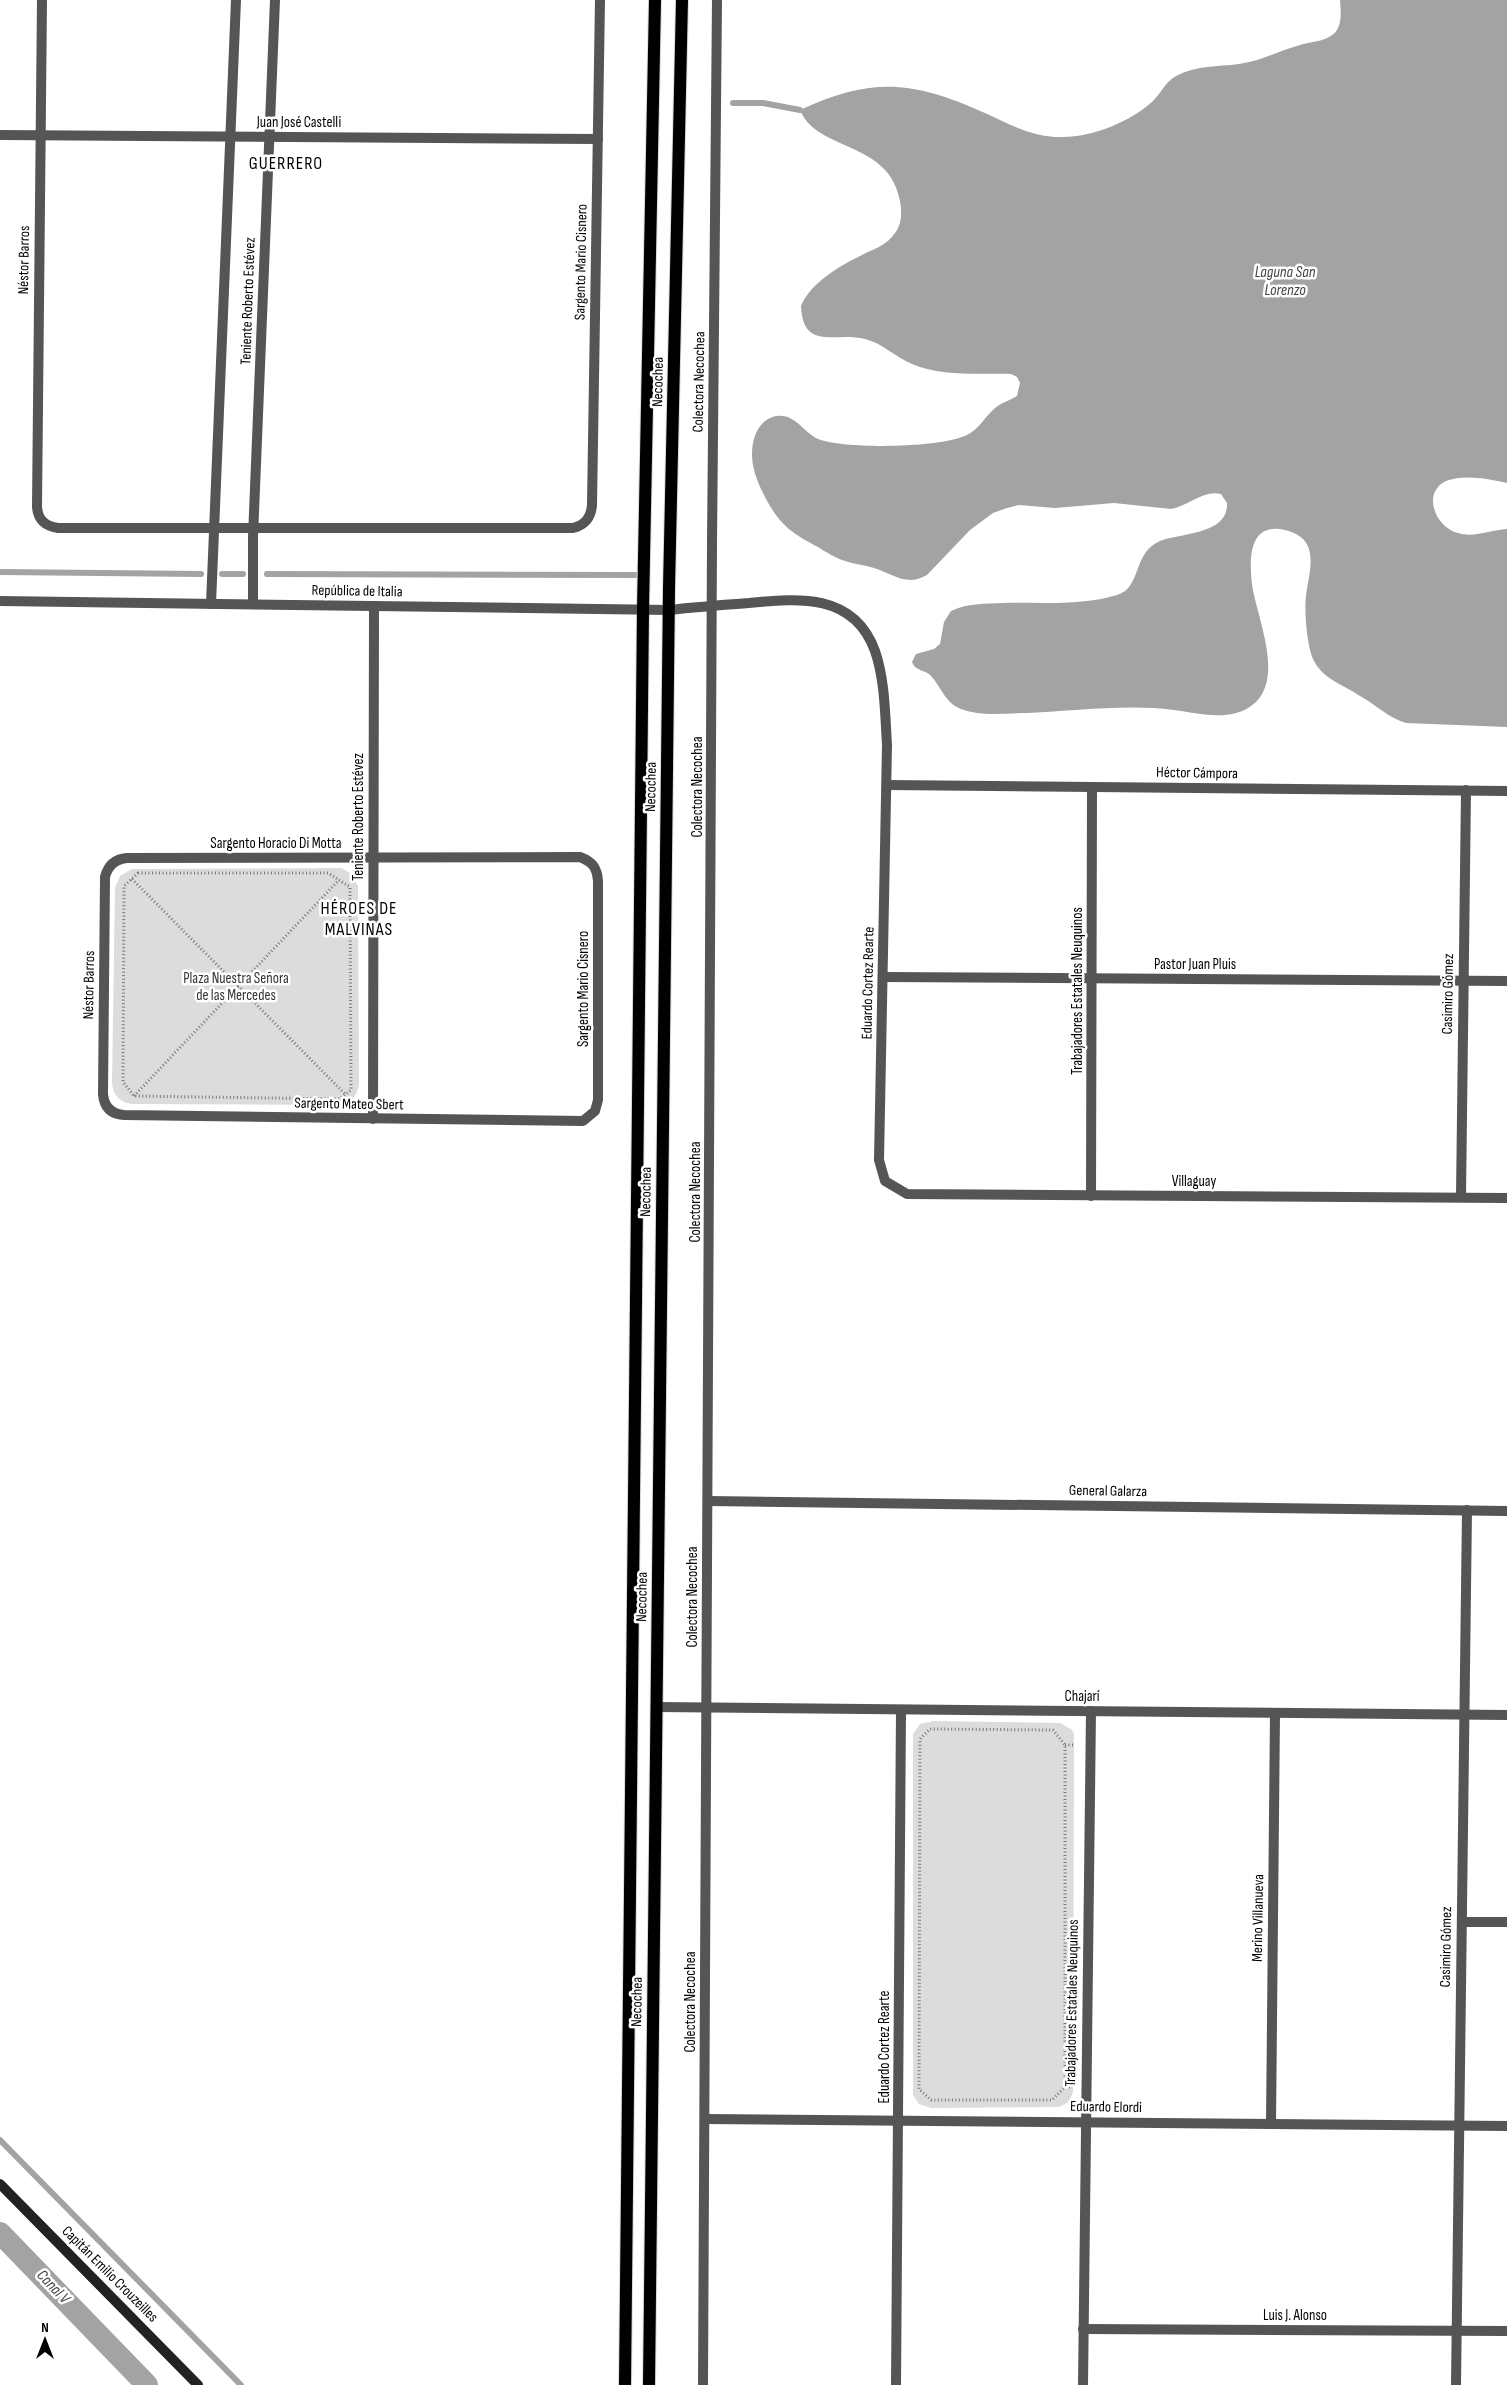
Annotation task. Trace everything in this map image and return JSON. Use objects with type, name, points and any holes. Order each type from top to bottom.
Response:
[{"type":"main road","name":"Necochea","points":[[624,2385],[643,609],[655,0]]},
{"type":"main road","name":"Necochea","points":[[649,2385],[669,610],[682,0]]},
{"type":"main road","name":"Capitán Emilio Crouzeilles","points":[[0,2184],[198,2385]]},
{"type":"street","name":"Néstor Barros","points":[[42,0],[37,507],[40,520],[45,524],[58,528],[214,528]]},
{"type":"street","name":"Teniente Roberto Estévez","points":[[211,604],[236,0]]},
{"type":"street","name":"Teniente Roberto Estévez","points":[[253,604],[254,528],[275,0]]},
{"type":"street","name":"Sargento Mario Cisnero","points":[[254,528],[573,528],[585,523],[592,512],[600,0]]},
{"type":"street","name":"Colectora Necochea","points":[[703,2385],[717,0]]},
{"type":"street","name":"Juan José Castelli","points":[[0,134],[598,139]]},
{"type":"street","points":[[214,528],[254,528]]},
{"type":"street","name":"Eduardo Cortez Rearte","points":[[713,606],[785,600],[816,601],[833,606],[858,623],[867,635],[879,664],[885,708],[886,785],[879,1160],[884,1181]]},
{"type":"street","name":"República de Italia","points":[[0,601],[669,610],[713,606]]},
{"type":"street","name":"Teniente Roberto Estévez","points":[[373,1119],[374,606]]},
{"type":"street","name":"Héctor Cámpora","points":[[886,785],[1507,791]]},
{"type":"street","name":"Trabajadores Estatales Neuquinos","points":[[1091,1196],[1092,787]]},
{"type":"street","name":"Casimiro Gómez","points":[[1461,1197],[1466,790]]},
{"type":"street","name":"Sargento Horacio Di Motta","points":[[110,865],[115,861],[127,858],[580,857],[592,863]]},
{"type":"street","name":"Sargento Mario Cisnero","points":[[592,863],[597,874],[598,1100],[592,1115]]},
{"type":"street","name":"Néstor Barros","points":[[106,1107],[103,1094],[105,877],[110,865]]},
{"type":"street","name":"Pastor Juan Pluis","points":[[883,977],[1507,982]]},
{"type":"street","name":"Sargento Mateo Sbert","points":[[106,1107],[117,1114],[124,1115],[577,1122],[592,1115]]},
{"type":"street","name":"Villaguay","points":[[884,1181],[907,1194],[1507,1198]]},
{"type":"street","name":"General Galarza","points":[[708,1501],[1507,1511]]},
{"type":"street","name":"Casimiro Gómez","points":[[1456,2385],[1467,1510]]},
{"type":"street","name":"Chajarí","points":[[657,1707],[1507,1715]]},
{"type":"street","name":"Eduardo Cortez Rearte","points":[[896,2385],[901,1710]]},
{"type":"street","name":"Trabajadores Estatales Neuquinos","points":[[1082,2385],[1091,1711]]},
{"type":"street","name":"Merino Villanueva","points":[[1271,2124],[1275,1713]]},
{"type":"street","points":[[1462,1922],[1507,1922]]},
{"type":"street","name":"Eduardo Elordi","points":[[705,2119],[1507,2126]]},
{"type":"street","name":"Luis J. Alonso","points":[[1083,2329],[1507,2330]]},
{"type":"path","points":[[138,873],[328,873],[350,887],[351,1090],[340,1099],[134,1096],[123,1082],[124,886],[138,873]]},
{"type":"path","points":[[132,879],[346,1094]]},
{"type":"path","points":[[134,1096],[339,880]]},
{"type":"path","points":[[930,1729],[1053,1730],[1065,1744],[1065,2087],[1052,2100],[931,2100],[919,2089],[920,1740],[930,1729]]},
{"type":"path","points":[[1065,1744],[1075,1744]]},
{"type":"path","points":[[1052,2100],[1052,2108]]},
{"type":"green space","name":"Plaza Nuestra Señora de las Mercedes","points":[[341,868],[352,874],[358,886],[359,1083],[354,1097],[340,1105],[133,1104],[118,1098],[112,1083],[115,888],[120,876],[132,869]]},
{"type":"green space","points":[[934,1721],[1060,1723],[1071,1729],[1074,1733],[1073,2092],[1069,2102],[1059,2107],[931,2108],[919,2104],[913,2095],[913,1734],[920,1724]]},
{"type":"water","name":"Laguna San Lorenzo","points":[[1340,0],[1507,0],[1507,483],[1476,478],[1453,479],[1438,486],[1434,493],[1433,501],[1434,510],[1438,518],[1450,530],[1464,534],[1476,534],[1507,529],[1507,727],[1406,723],[1388,715],[1323,673],[1314,661],[1307,629],[1305,603],[1310,566],[1309,548],[1297,534],[1273,529],[1264,531],[1258,537],[1252,553],[1252,584],[1263,630],[1268,665],[1267,681],[1262,695],[1251,706],[1233,714],[1223,715],[1156,708],[994,714],[977,713],[961,709],[947,699],[931,676],[918,669],[912,662],[916,654],[934,649],[940,644],[944,622],[951,611],[976,604],[1061,603],[1090,601],[1117,595],[1125,591],[1130,585],[1151,546],[1168,538],[1212,527],[1220,521],[1225,513],[1227,503],[1221,494],[1214,493],[1171,509],[1114,503],[1055,508],[1019,505],[993,513],[970,530],[927,575],[913,580],[906,580],[874,568],[838,558],[785,526],[763,493],[753,464],[752,448],[755,436],[757,430],[765,421],[776,416],[790,418],[815,437],[834,443],[894,446],[937,443],[971,433],[996,407],[1017,396],[1020,383],[1017,377],[1011,374],[935,371],[912,364],[865,339],[823,337],[814,335],[808,329],[803,320],[801,306],[812,289],[837,269],[881,246],[888,240],[899,226],[901,209],[893,181],[882,167],[868,156],[821,133],[809,123],[800,110],[849,92],[893,87],[936,94],[1040,135],[1072,137],[1084,135],[1110,127],[1133,116],[1153,101],[1172,78],[1184,72],[1199,68],[1247,63],[1292,47],[1329,37],[1334,34],[1339,26],[1341,16]]},
{"type":"waterway","points":[[733,103],[763,103],[800,110]]},
{"type":"waterway","points":[[0,572],[201,574]]},
{"type":"waterway","points":[[222,574],[243,574]]},
{"type":"waterway","points":[[267,574],[638,575]]},
{"type":"waterway","points":[[0,2140],[241,2385]]},
{"type":"waterway","name":"Canal V","points":[[0,2233],[147,2385]]},
{"type":"district","name":"GUERRERO","points":[[286,163]]},
{"type":"district","name":"HÉROES DE MALVINAS","points":[[359,918]]}]
